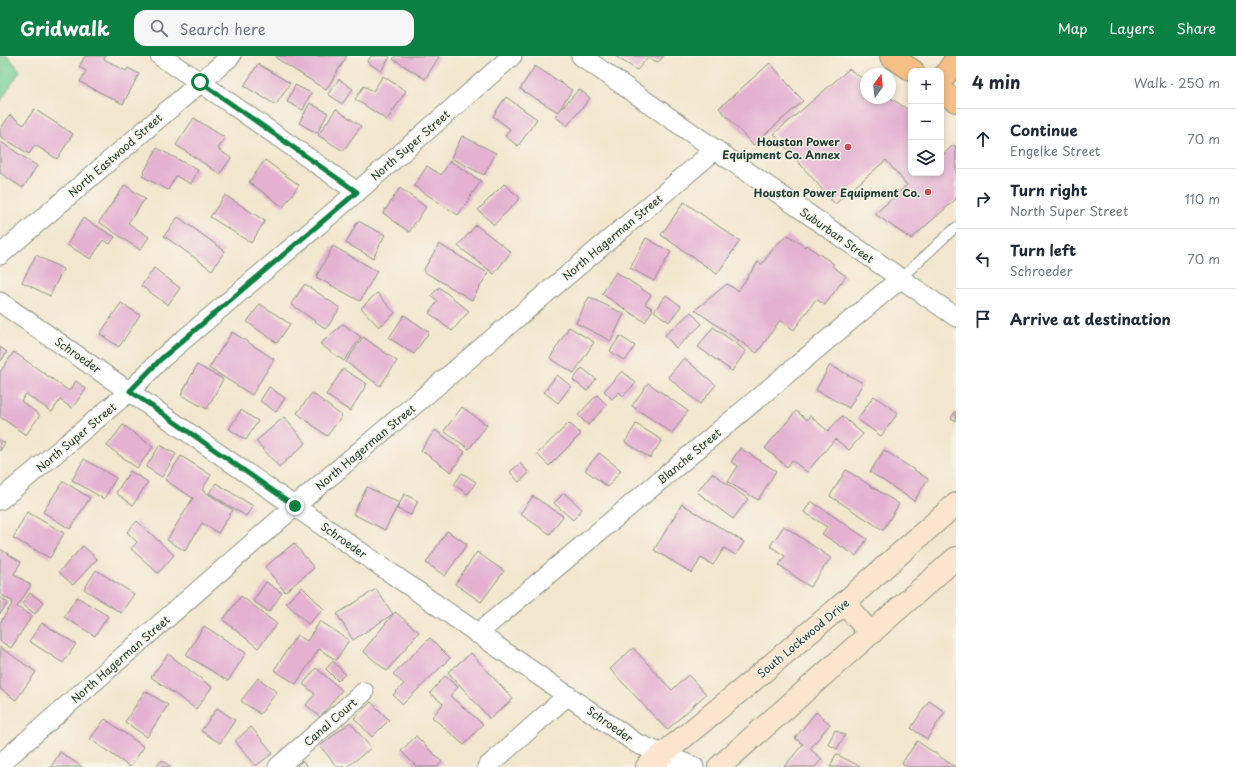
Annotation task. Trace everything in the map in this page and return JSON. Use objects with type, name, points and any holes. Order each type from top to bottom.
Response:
[{"type":"main road","points":[[892,56],[909,68]]},
{"type":"main road","points":[[944,77],[956,59]]},
{"type":"main road","points":[[944,93],[956,101]]},
{"type":"main road","name":"South Lockwood Drive","points":[[656,761],[844,604],[956,504]]},
{"type":"main road","points":[[719,767],[956,558]]},
{"type":"main road","points":[[844,604],[871,634]]},
{"type":"street","points":[[160,56],[200,82],[357,192]]},
{"type":"street","name":"North Eastwood Street","points":[[0,255],[231,56]]},
{"type":"street","name":"North Super Street","points":[[0,500],[130,391],[161,359],[357,192],[512,56]]},
{"type":"street","name":"Suburban Street","points":[[581,56],[956,317]]},
{"type":"street","name":"North Hagerman Street","points":[[0,764],[295,506],[715,150]]},
{"type":"street","name":"Blanche Street","points":[[477,634],[900,279]]},
{"type":"street","name":"Schroeder","points":[[0,302],[130,391],[477,634],[568,695],[636,743],[656,761],[694,767]]},
{"type":"street","name":"Canal Court","points":[[278,767],[364,692]]},
{"type":"street","points":[[487,767],[568,695]]},
{"type":"lane","points":[[900,279],[956,227]]},
{"type":"lane","points":[[948,235],[956,241]]},
{"type":"green space","points":[[0,56],[8,56],[20,71],[0,102]]},
{"type":"building","points":[[85,56],[106,56],[104,59],[126,71],[128,68],[139,74],[123,104],[80,82],[86,71],[79,67]]},
{"type":"building","points":[[277,56],[347,56],[326,90],[276,58]]},
{"type":"building","points":[[371,56],[390,57],[381,71],[367,62]]},
{"type":"building","points":[[395,56],[439,57],[425,79],[393,59]]},
{"type":"building","points":[[615,56],[664,56],[658,62],[648,58],[637,70]]},
{"type":"building","points":[[770,63],[803,101],[753,145],[719,108]]},
{"type":"building","points":[[258,64],[290,83],[276,105],[244,86]]},
{"type":"building","points":[[535,66],[572,90],[558,112],[520,89]]},
{"type":"building","name":"Houston Power Equipment Co. Annex","points":[[849,69],[860,77],[860,104],[896,104],[896,102],[908,110],[908,176],[944,176],[944,154],[952,146],[956,146],[956,199],[911,239],[875,214],[907,185],[886,160],[835,204],[774,134]]},
{"type":"building","points":[[383,76],[406,91],[387,120],[355,99],[364,86],[373,91]]},
{"type":"building","points":[[339,79],[353,89],[342,104],[328,94]]},
{"type":"building","points":[[295,85],[311,93],[303,110],[287,102]]},
{"type":"building","points":[[579,89],[590,98],[567,126],[555,116]]},
{"type":"building","points":[[506,97],[537,119],[518,146],[505,136],[510,129],[493,116]]},
{"type":"building","points":[[310,103],[328,113],[317,133],[299,123]]},
{"type":"building","points":[[34,109],[73,134],[57,159],[35,145],[29,154],[0,136],[0,130],[10,115],[24,125]]},
{"type":"building","points":[[336,109],[361,126],[343,151],[318,135]]},
{"type":"building","points":[[194,118],[225,138],[218,149],[231,158],[220,174],[176,145]]},
{"type":"building","points":[[462,136],[496,153],[484,175],[451,158]]},
{"type":"building","points":[[1,142],[37,166],[23,188],[0,173]]},
{"type":"building","points":[[157,148],[198,170],[191,184],[176,176],[168,190],[142,176]]},
{"type":"building","points":[[265,160],[299,185],[283,207],[249,182]]},
{"type":"building","points":[[450,161],[481,181],[458,215],[414,186],[427,166],[441,175]]},
{"type":"building","points":[[504,184],[520,198],[494,225],[478,210]]},
{"type":"building","points":[[125,185],[145,199],[128,223],[149,237],[140,250],[99,222]]},
{"type":"building","points":[[400,188],[426,207],[409,232],[383,213]]},
{"type":"building","points":[[225,195],[265,221],[251,243],[210,217]]},
{"type":"building","points":[[684,202],[740,241],[717,274],[661,235]]},
{"type":"building","points":[[178,217],[225,251],[212,270],[164,236]]},
{"type":"building","points":[[83,218],[115,237],[110,244],[103,240],[91,259],[67,245]]},
{"type":"building","points":[[358,221],[385,235],[373,258],[346,243]]},
{"type":"building","points":[[476,225],[511,252],[494,274],[458,246]]},
{"type":"building","points":[[788,235],[834,264],[832,266],[846,276],[825,305],[816,299],[794,330],[780,320],[757,353],[695,310],[727,284],[738,291],[758,262],[762,264],[775,246]]},
{"type":"building","points":[[646,238],[671,252],[654,281],[630,268]]},
{"type":"building","points":[[439,244],[488,273],[472,300],[423,271]]},
{"type":"building","points":[[333,246],[377,271],[360,301],[316,277]]},
{"type":"building","points":[[36,255],[63,269],[50,296],[22,282]]},
{"type":"building","points":[[154,268],[180,288],[168,305],[141,286]]},
{"type":"building","points":[[616,272],[651,295],[645,304],[653,309],[645,322],[602,294]]},
{"type":"building","points":[[305,284],[340,308],[326,329],[291,304]]},
{"type":"building","points":[[439,287],[469,311],[452,331],[429,313],[438,301],[431,296]]},
{"type":"building","points":[[377,293],[395,313],[379,327],[361,308]]},
{"type":"building","points":[[666,295],[681,306],[669,322],[654,311]]},
{"type":"building","points":[[589,297],[624,314],[611,341],[576,323]]},
{"type":"building","points":[[121,303],[140,315],[119,347],[100,334]]},
{"type":"building","points":[[260,304],[290,324],[277,343],[247,322]]},
{"type":"building","points":[[691,312],[702,324],[676,348],[665,335]]},
{"type":"building","points":[[404,315],[429,332],[414,354],[389,338]]},
{"type":"building","points":[[343,324],[361,337],[344,361],[320,344]]},
{"type":"building","points":[[569,327],[594,342],[574,373],[550,358]]},
{"type":"building","points":[[713,327],[746,351],[732,371],[698,347]]},
{"type":"building","points":[[232,332],[274,359],[252,395],[209,368]]},
{"type":"building","points":[[620,336],[635,346],[625,361],[610,351]]},
{"type":"building","points":[[363,337],[397,361],[380,386],[346,362]]},
{"type":"building","points":[[0,347],[7,352],[0,362]]},
{"type":"building","points":[[14,352],[69,391],[76,381],[86,389],[72,408],[60,400],[52,412],[26,394],[21,401],[40,415],[26,435],[0,417],[0,372]]},
{"type":"building","points":[[684,358],[716,385],[700,404],[668,377]]},
{"type":"building","points":[[197,365],[223,379],[207,409],[181,395]]},
{"type":"building","points":[[830,365],[863,383],[849,408],[816,390]]},
{"type":"building","points":[[582,368],[596,379],[587,391],[573,380]]},
{"type":"building","points":[[343,369],[367,384],[350,411],[326,395]]},
{"type":"building","points":[[622,371],[636,383],[623,396],[619,392],[612,399],[604,391]]},
{"type":"building","points":[[557,375],[571,386],[558,403],[544,392]]},
{"type":"building","points":[[648,383],[688,411],[672,433],[632,406]]},
{"type":"building","points":[[269,387],[285,398],[276,412],[260,401]]},
{"type":"building","points":[[312,393],[342,416],[327,436],[297,413]]},
{"type":"building","points":[[597,395],[607,405],[588,425],[578,415]]},
{"type":"building","points":[[874,396],[898,413],[881,436],[857,419]]},
{"type":"building","points":[[462,407],[487,425],[469,449],[444,431]]},
{"type":"building","points":[[241,410],[258,421],[246,440],[229,429]]},
{"type":"building","points":[[796,411],[807,420],[810,416],[828,431],[842,416],[863,434],[849,450],[835,439],[807,472],[792,460],[787,467],[765,448]]},
{"type":"building","points":[[956,411],[956,421],[951,418]]},
{"type":"building","points":[[284,417],[306,443],[279,467],[256,441]]},
{"type":"building","points":[[569,423],[581,434],[549,466],[537,454]]},
{"type":"building","points":[[636,424],[662,440],[650,458],[625,442]]},
{"type":"building","points":[[123,425],[153,447],[137,468],[107,446]]},
{"type":"building","points":[[435,430],[465,452],[451,472],[421,450]]},
{"type":"building","points":[[0,440],[5,443],[0,451]]},
{"type":"building","points":[[160,445],[176,454],[162,477],[146,467]]},
{"type":"building","points":[[740,448],[776,471],[758,500],[728,482],[738,466],[731,462]]},
{"type":"building","points":[[884,450],[928,479],[914,501],[870,472]]},
{"type":"building","points":[[599,453],[621,470],[608,487],[585,470]]},
{"type":"building","points":[[181,456],[211,475],[202,490],[233,510],[218,533],[202,523],[185,551],[167,540],[193,498],[165,480]]},
{"type":"building","points":[[84,459],[116,478],[104,499],[72,480]]},
{"type":"building","points":[[520,463],[529,473],[519,482],[510,472]]},
{"type":"building","points":[[846,470],[899,504],[883,530],[830,496]]},
{"type":"building","points":[[130,471],[148,482],[133,505],[116,493]]},
{"type":"building","points":[[462,473],[476,482],[468,494],[454,485]]},
{"type":"building","points":[[712,473],[748,499],[733,519],[697,492]]},
{"type":"building","points":[[63,481],[90,498],[70,529],[43,512]]},
{"type":"building","points":[[216,483],[253,506],[246,516],[209,493]]},
{"type":"building","points":[[367,487],[399,503],[385,530],[353,514]]},
{"type":"building","points":[[564,493],[582,509],[573,520],[554,503]]},
{"type":"building","points":[[404,494],[418,501],[411,515],[397,509]]},
{"type":"building","points":[[533,496],[563,516],[550,534],[520,514]]},
{"type":"building","points":[[811,501],[867,539],[856,556],[822,534],[827,527],[804,512]]},
{"type":"building","points":[[682,504],[744,542],[736,555],[724,548],[713,565],[701,558],[692,573],[654,550]]},
{"type":"building","points":[[27,512],[64,533],[50,558],[13,538]]},
{"type":"building","points":[[137,521],[174,555],[158,573],[131,549],[137,542],[127,532]]},
{"type":"building","points":[[784,526],[831,558],[810,587],[779,565],[785,556],[770,546]]},
{"type":"building","points":[[447,531],[467,544],[445,576],[426,563]]},
{"type":"building","points":[[294,543],[314,568],[285,592],[265,567]]},
{"type":"building","points":[[83,546],[97,559],[73,585],[59,572]]},
{"type":"building","points":[[0,549],[21,562],[14,574],[31,585],[17,607],[32,616],[11,648],[0,641],[0,623],[13,602],[0,594]]},
{"type":"building","points":[[477,552],[504,571],[481,602],[455,584]]},
{"type":"building","points":[[96,570],[134,594],[121,613],[84,589]]},
{"type":"building","points":[[266,582],[282,593],[269,612],[253,601]]},
{"type":"building","points":[[302,587],[324,609],[308,624],[286,603]]},
{"type":"building","points":[[376,589],[393,614],[353,640],[337,614]]},
{"type":"building","points":[[30,593],[43,602],[35,614],[22,604]]},
{"type":"building","points":[[241,596],[277,624],[258,648],[223,620]]},
{"type":"building","points":[[0,597],[8,603],[0,614]]},
{"type":"building","points":[[77,597],[108,616],[95,636],[64,617]]},
{"type":"building","points":[[395,612],[419,632],[387,671],[363,651]]},
{"type":"building","points":[[320,621],[349,640],[336,660],[319,649],[296,684],[274,670],[297,635],[307,641]]},
{"type":"building","points":[[42,623],[76,644],[63,663],[29,641]]},
{"type":"building","points":[[204,626],[246,653],[228,681],[186,655]]},
{"type":"building","points":[[430,638],[450,658],[403,704],[393,695],[404,684],[393,674]]},
{"type":"building","points":[[0,647],[36,672],[16,700],[0,689]]},
{"type":"building","points":[[633,648],[672,690],[688,675],[706,694],[667,730],[610,669]]},
{"type":"building","points":[[471,653],[513,699],[490,719],[448,672]]},
{"type":"building","points":[[168,654],[212,687],[196,709],[151,677]]},
{"type":"building","points":[[333,661],[345,674],[338,681],[326,669]]},
{"type":"building","points":[[316,668],[342,690],[320,717],[306,705],[315,694],[303,684]]},
{"type":"building","points":[[445,676],[458,687],[450,696],[483,724],[464,745],[432,717],[443,704],[430,693]]},
{"type":"building","points":[[258,678],[277,692],[260,714],[241,701]]},
{"type":"building","points":[[145,691],[168,705],[147,737],[125,722]]},
{"type":"building","points":[[929,701],[945,712],[927,739],[911,728]]},
{"type":"building","points":[[371,702],[389,720],[372,737],[354,718]]},
{"type":"building","points":[[217,708],[235,720],[220,743],[201,731]]},
{"type":"building","points":[[816,712],[830,724],[810,749],[822,759],[815,767],[784,767],[803,744],[795,738]]},
{"type":"building","points":[[105,719],[144,747],[130,767],[90,739]]},
{"type":"building","points":[[350,722],[371,748],[347,767],[337,767],[320,746]]},
{"type":"building","points":[[251,727],[273,753],[256,766],[235,741]]},
{"type":"building","points":[[835,730],[845,735],[837,749],[828,744]]},
{"type":"building","points":[[416,736],[442,762],[437,767],[417,767],[401,751]]},
{"type":"building","points":[[917,741],[955,767],[907,767],[902,763]]},
{"type":"building","points":[[60,752],[82,767],[51,767]]},
{"type":"building","points":[[836,754],[861,767],[830,767]]},
{"type":"building","points":[[162,760],[171,767],[156,767]]},
{"type":"building","points":[[302,761],[308,767],[296,767]]},
{"type":"place","name":"Houston Power Equipment Co. Annex","points":[[848,147]]},
{"type":"place","name":"Houston Power Equipment Co.","points":[[928,192]]},
{"type":"route","points":[[200,82],[357,192],[161,359],[130,391],[295,506]]}]
